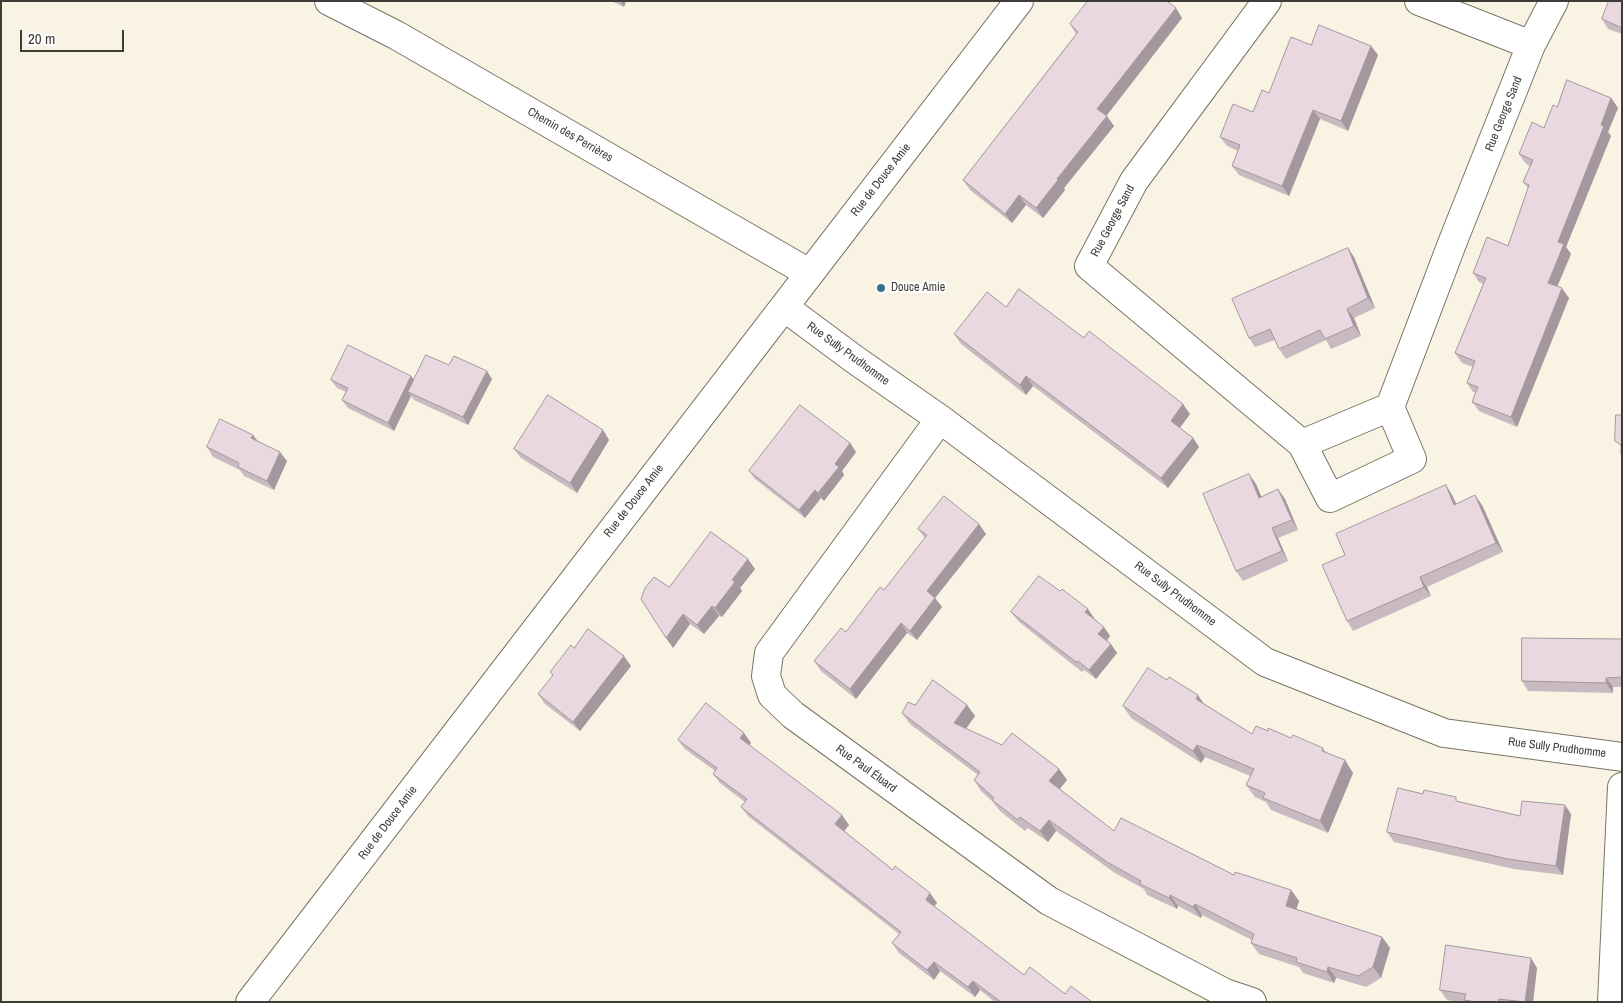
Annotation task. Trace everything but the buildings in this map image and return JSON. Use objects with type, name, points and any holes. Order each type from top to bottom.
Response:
[{"type":"street","name":"Chemin des Perrières","points":[[329,1],[396,35],[809,273]]},
{"type":"street","name":"Rue de Douce Amie","points":[[250,1002],[1019,1]]},
{"type":"street","name":"Rue George Sand","points":[[1267,1],[1134,181],[1089,266],[1302,444],[1330,498],[1412,459],[1390,407],[1531,45],[1554,1]]},
{"type":"street","points":[[1418,1],[1531,45]]},
{"type":"street","name":"Rue Sully Prudhomme","points":[[784,307],[940,419],[1265,662],[1444,733],[1622,757]]},
{"type":"street","points":[[1302,444],[1390,407]]},
{"type":"street","name":"Rue Paul Éluard","points":[[940,419],[769,653],[766,676],[772,695],[792,715],[1049,901],[1225,993],[1252,1002]]},
{"type":"street","points":[[1612,1002],[1622,787]]},
{"type":"place","name":"Douce Amie","points":[[881,288]]}]
